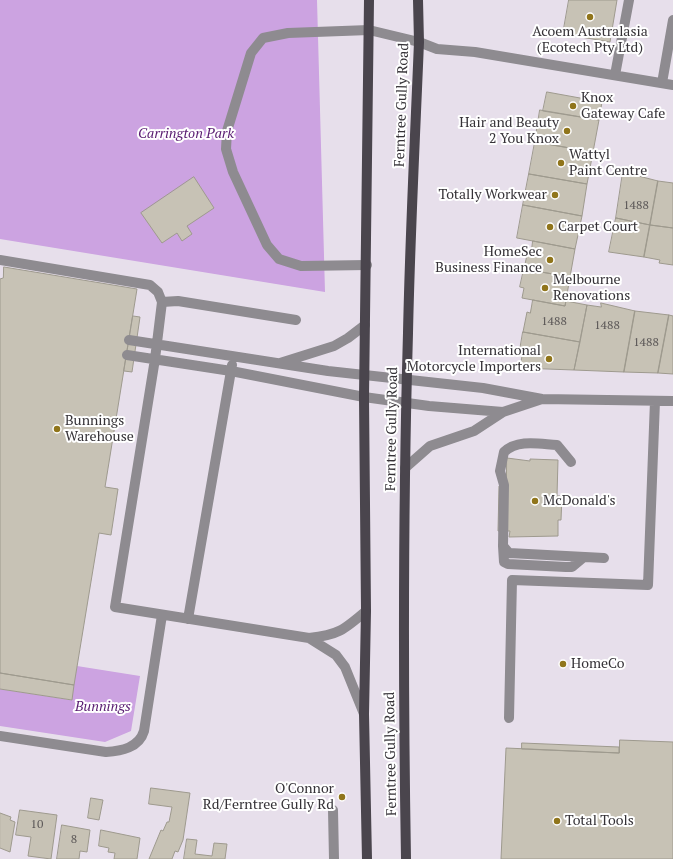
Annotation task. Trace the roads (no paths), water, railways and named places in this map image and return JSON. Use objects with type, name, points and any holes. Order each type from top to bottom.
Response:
[{"type":"main road","name":"Ferntree Gully Road","points":[[367,859],[364,714],[366,611],[364,397],[367,265],[369,0]]},
{"type":"main road","name":"Ferntree Gully Road","points":[[406,859],[404,737],[405,468],[419,42],[418,0]]},
{"type":"street","points":[[615,75],[629,0]]},
{"type":"street","points":[[662,84],[673,20]]},
{"type":"street","points":[[367,265],[301,266],[288,263],[276,256],[267,245],[233,172],[227,155],[226,140],[251,53],[263,38],[288,33],[369,30],[419,42],[437,49],[475,52],[673,85]]},
{"type":"street","points":[[0,260],[150,285],[158,292],[162,302],[155,359],[115,607],[309,638],[337,633],[347,628],[366,611]]},
{"type":"street","points":[[162,302],[178,301],[296,320]]},
{"type":"street","points":[[278,364],[334,346],[348,338],[365,325]]},
{"type":"street","points":[[129,340],[278,364],[483,388],[542,399],[673,401]]},
{"type":"street","points":[[127,355],[231,371],[364,397],[407,403],[503,412]]},
{"type":"street","points":[[188,619],[234,357]]},
{"type":"street","points":[[405,468],[430,446],[474,431],[503,412],[542,399]]},
{"type":"street","points":[[509,718],[512,580],[648,585],[655,400]]},
{"type":"street","points":[[571,462],[557,445],[519,444],[512,446],[504,452],[501,457],[500,471],[504,485],[503,546],[510,553],[604,558]]},
{"type":"street","points":[[0,736],[100,751],[116,751],[132,746],[142,736],[162,615]]},
{"type":"street","points":[[309,638],[336,655],[345,667],[364,714]]},
{"type":"street","points":[[333,810],[334,859]]},
{"type":"place","name":"Acoem Australasia (Ecotech Pty Ltd)","points":[[590,17]]},
{"type":"place","name":"Knox Gateway Cafe","points":[[573,106]]},
{"type":"place","name":"Hair and Beauty 2 You Knox","points":[[567,131]]},
{"type":"place","name":"Wattyl Paint Centre","points":[[561,163]]},
{"type":"place","name":"Totally Workwear","points":[[555,195]]},
{"type":"place","name":"Carpet Court","points":[[550,227]]},
{"type":"place","name":"HomeSec Business Finance","points":[[550,260]]},
{"type":"place","name":"Melbourne Renovations","points":[[545,288]]},
{"type":"place","name":"International Motorcycle Importers","points":[[549,359]]},
{"type":"place","name":"Bunnings Warehouse","points":[[57,429]]},
{"type":"place","name":"McDonald's","points":[[535,501]]},
{"type":"place","name":"HomeCo","points":[[563,664]]},
{"type":"place","name":"O'Connor Rd/Ferntree Gully Rd","points":[[342,797]]},
{"type":"place","name":"Total Tools","points":[[557,821]]},
{"type":"park label","name":"Carrington Park","points":[[186,134]]},
{"type":"park label","name":"Bunnings","points":[[103,707]]}]
